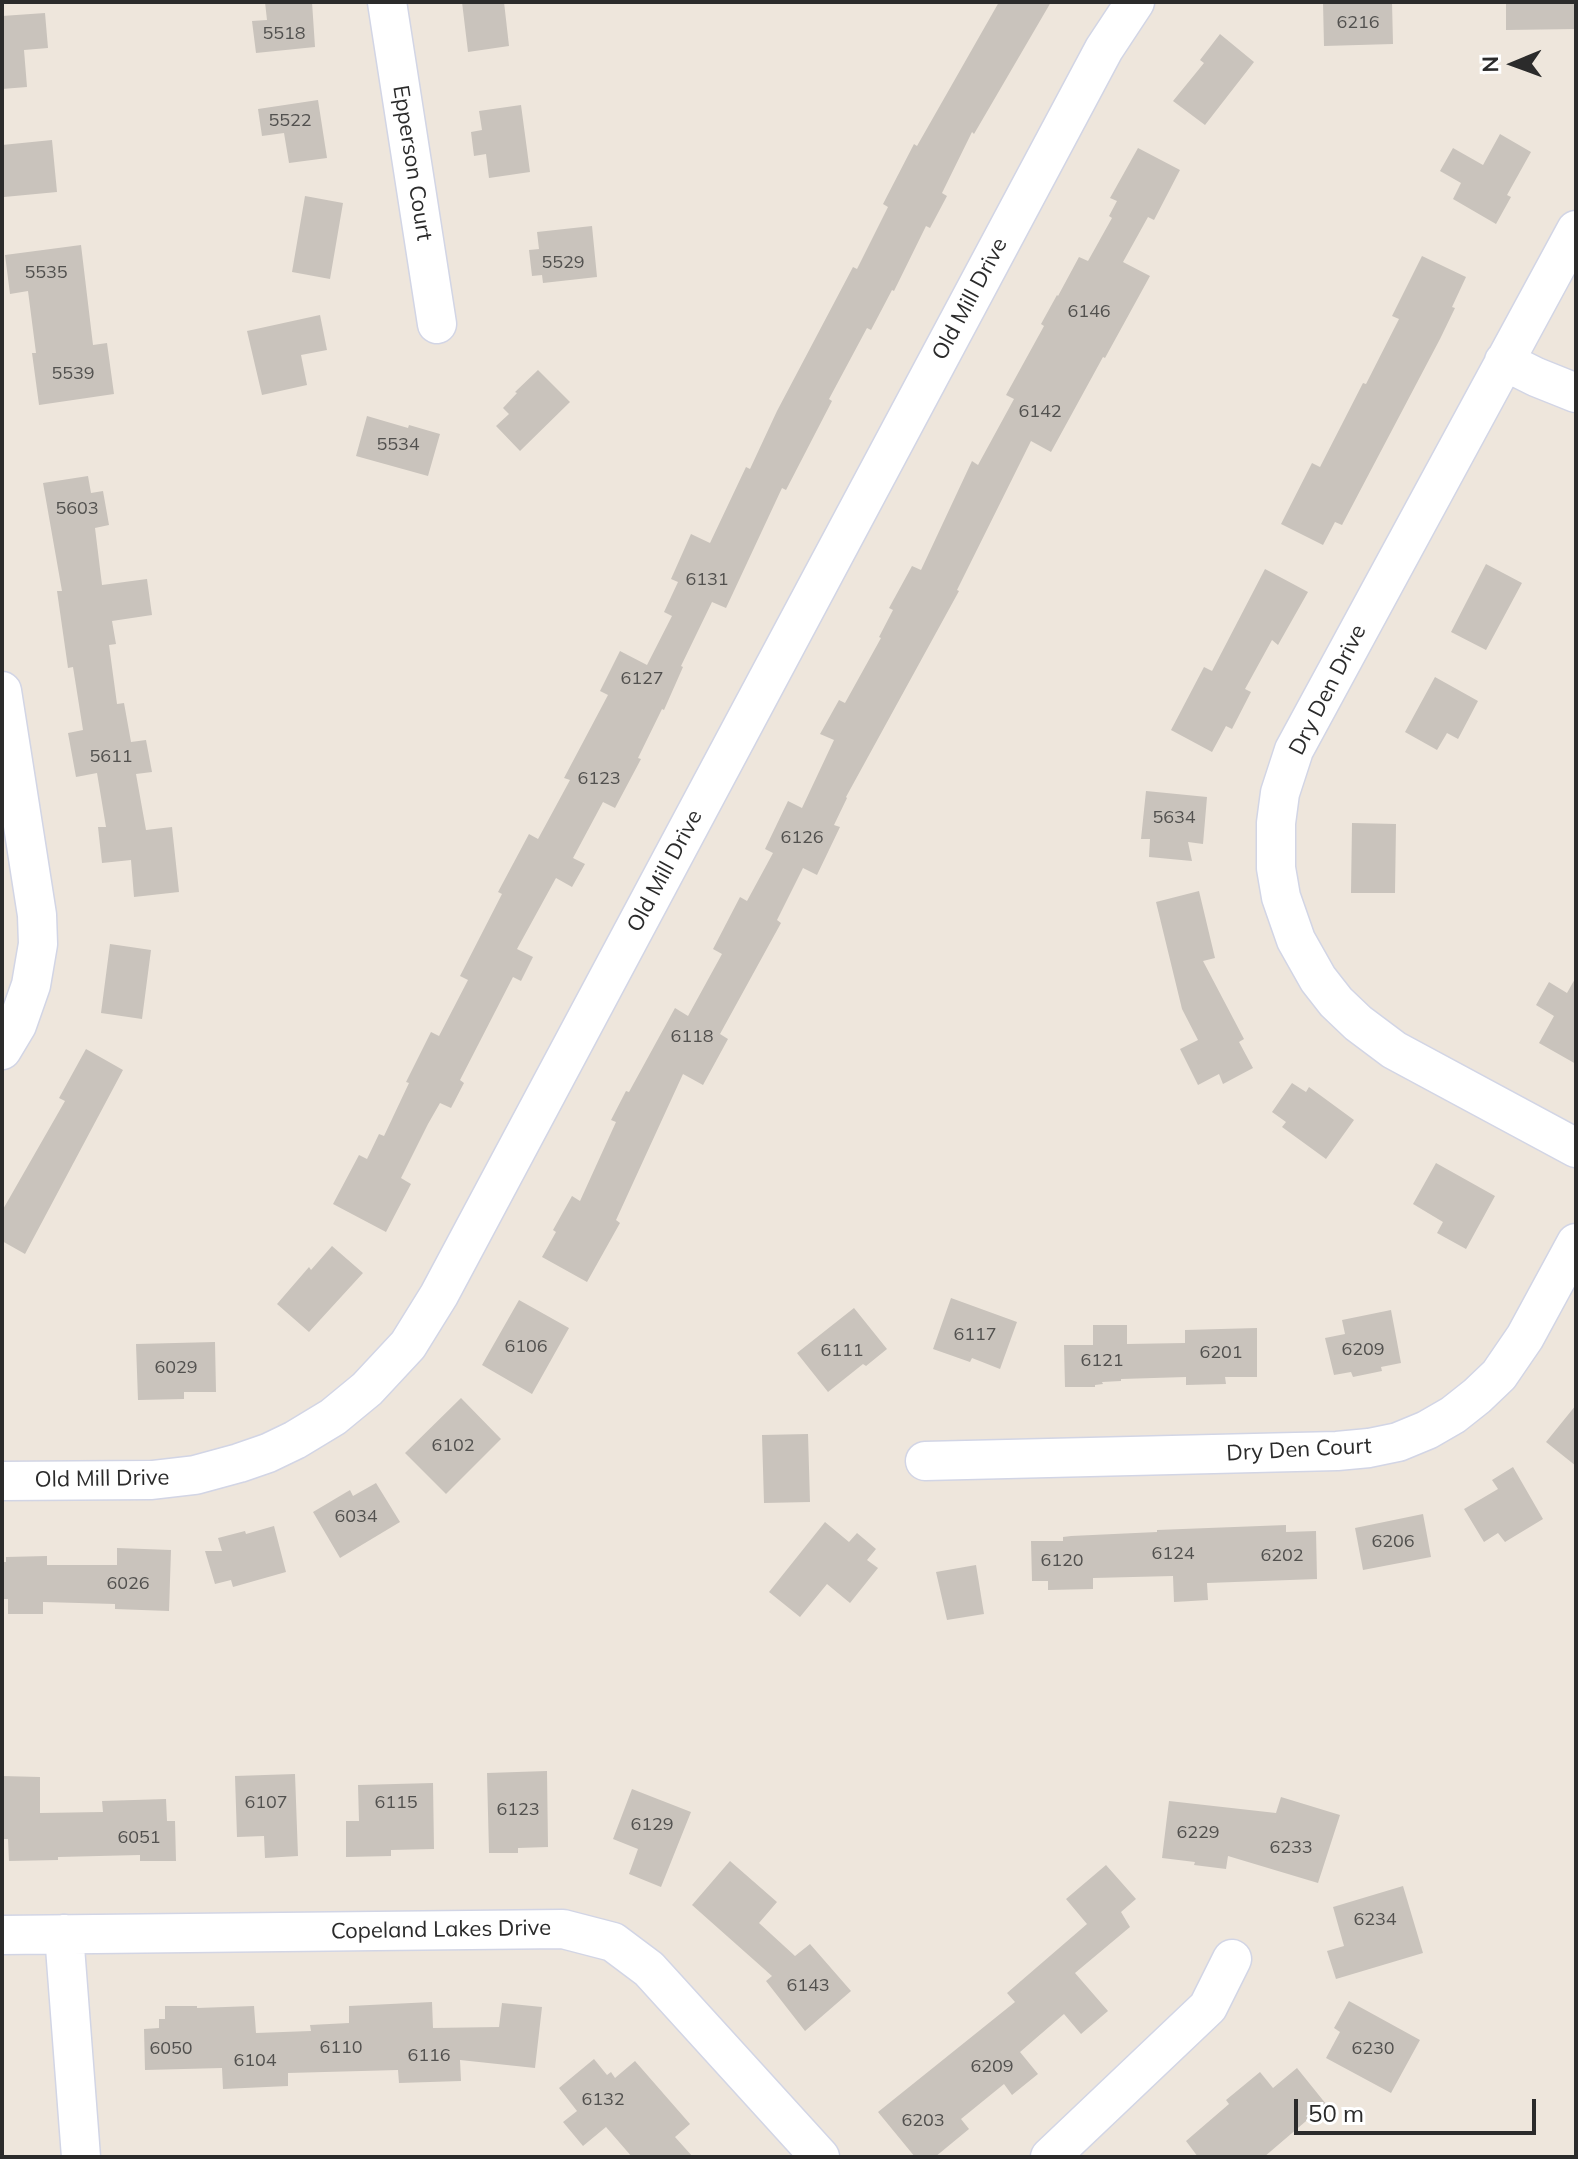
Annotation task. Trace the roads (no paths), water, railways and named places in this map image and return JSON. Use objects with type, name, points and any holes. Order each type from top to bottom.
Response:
[{"type":"street","name":"Epperson Court","points":[[387,2],[437,324]]},
{"type":"street","name":"Old Mill Drive","points":[[2,1481],[152,1480],[195,1475],[254,1459],[295,1440],[345,1408],[408,1345],[425,1321],[1104,49],[1135,2]]},
{"type":"street","name":"Dry Den Drive","points":[[1576,230],[1294,750],[1280,793],[1276,823],[1276,868],[1281,897],[1296,940],[1318,979],[1336,1002],[1394,1050],[1576,1148]]},
{"type":"street","points":[[1504,361],[1576,393]]},
{"type":"street","points":[[2,691],[37,915],[38,944],[31,985],[17,1025],[2,1050]]},
{"type":"street","name":"Dry Den Court","points":[[925,1461],[1337,1451],[1398,1442],[1453,1415],[1499,1375],[1525,1337],[1576,1243]]},
{"type":"street","name":"Copeland Lakes Drive","points":[[2,1935],[563,1929],[613,1942],[649,1969],[820,2157]]},
{"type":"street","points":[[64,1934],[81,2157]]},
{"type":"street","points":[[1050,2157],[1208,2007],[1232,1959]]}]
